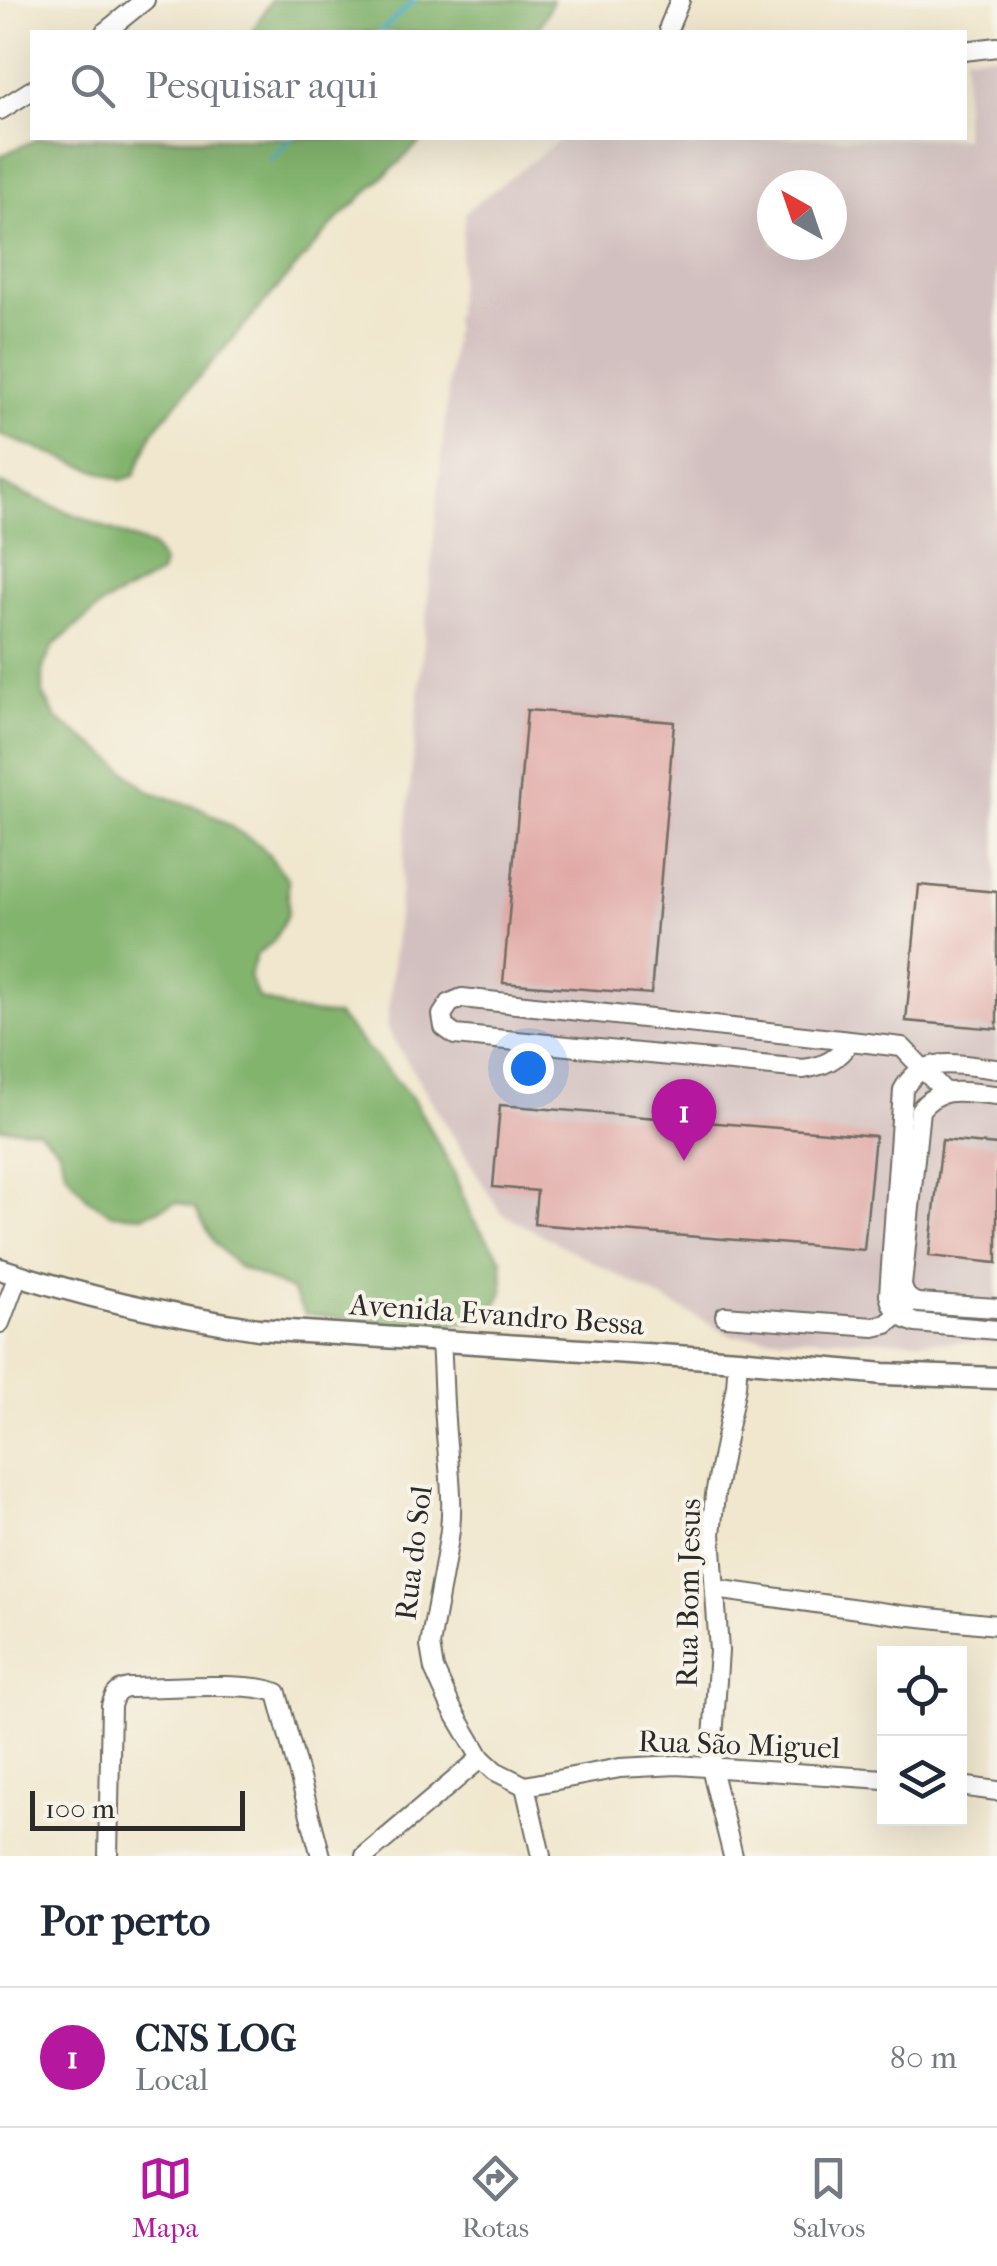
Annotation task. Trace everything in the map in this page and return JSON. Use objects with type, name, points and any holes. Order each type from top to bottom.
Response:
[{"type":"main road","name":"Avenida Evandro Bessa","points":[[9,1272],[137,1307],[258,1329],[738,1360],[884,1374],[997,1378]]},
{"type":"street","points":[[108,30],[145,0]]},
{"type":"street","points":[[669,28],[680,0]]},
{"type":"street","points":[[967,50],[997,47]]},
{"type":"street","points":[[0,110],[30,91]]},
{"type":"street","points":[[850,1041],[832,1062],[803,1069],[455,1035],[444,1027],[442,1015],[450,1003],[462,998],[850,1041],[902,1047],[944,1091]]},
{"type":"street","points":[[997,1069],[932,1064],[908,1080],[903,1090],[888,1296],[898,1314],[916,1322],[997,1330]]},
{"type":"street","points":[[997,1095],[944,1091],[929,1099],[920,1110],[902,1285],[904,1294],[913,1302],[997,1308]]},
{"type":"street","points":[[0,1323],[9,1272]]},
{"type":"street","points":[[725,1316],[874,1327],[887,1324],[913,1302]]},
{"type":"street","name":"Rua do Sol","points":[[441,1342],[452,1502],[430,1646],[451,1707],[481,1758]]},
{"type":"street","name":"Rua Bom Jesus","points":[[733,1856],[710,1768],[719,1652],[711,1534],[738,1360]]},
{"type":"street","points":[[714,1590],[997,1625]]},
{"type":"street","points":[[108,1856],[111,1706],[115,1695],[128,1688],[200,1688],[259,1689],[276,1694],[321,1856]]},
{"type":"street","points":[[365,1856],[481,1758],[495,1771],[525,1786],[541,1856]]},
{"type":"street","name":"Rua São Miguel","points":[[525,1786],[620,1768],[677,1765],[877,1779]]},
{"type":"street","points":[[967,1787],[997,1791]]},
{"type":"shaded area","points":[[997,54],[997,1343],[732,1336],[501,1213],[387,1029],[465,212],[559,140],[967,140],[967,56]]},
{"type":"green space","points":[[271,0],[553,0],[538,30],[253,30]]},
{"type":"green space","points":[[35,140],[423,140],[337,220],[154,430],[134,476],[121,480],[0,435],[0,156]]},
{"type":"green space","points":[[0,484],[153,547],[163,563],[160,574],[102,605],[54,645],[43,667],[43,694],[57,719],[148,791],[204,810],[261,846],[288,879],[288,913],[273,942],[257,954],[249,976],[258,998],[294,1011],[338,1016],[413,1099],[452,1168],[471,1217],[502,1259],[503,1292],[493,1310],[470,1322],[425,1327],[305,1314],[291,1290],[237,1266],[214,1242],[195,1208],[176,1202],[143,1216],[112,1214],[88,1199],[66,1172],[58,1148],[38,1130],[0,1128]]},
{"type":"building","points":[[527,710],[674,722],[651,994],[503,983]]},
{"type":"building","points":[[919,885],[997,892],[997,1029],[906,1021]]},
{"type":"building","points":[[500,1105],[875,1136],[864,1250],[534,1224],[537,1191],[493,1187]]},
{"type":"building","points":[[942,1140],[997,1145],[997,1263],[929,1256]]},
{"type":"waterway","points":[[382,30],[415,0]]},
{"type":"waterway","points":[[271,159],[289,140]]},
{"type":"place","name":"CNS LOG","points":[[684,1161]]}]
